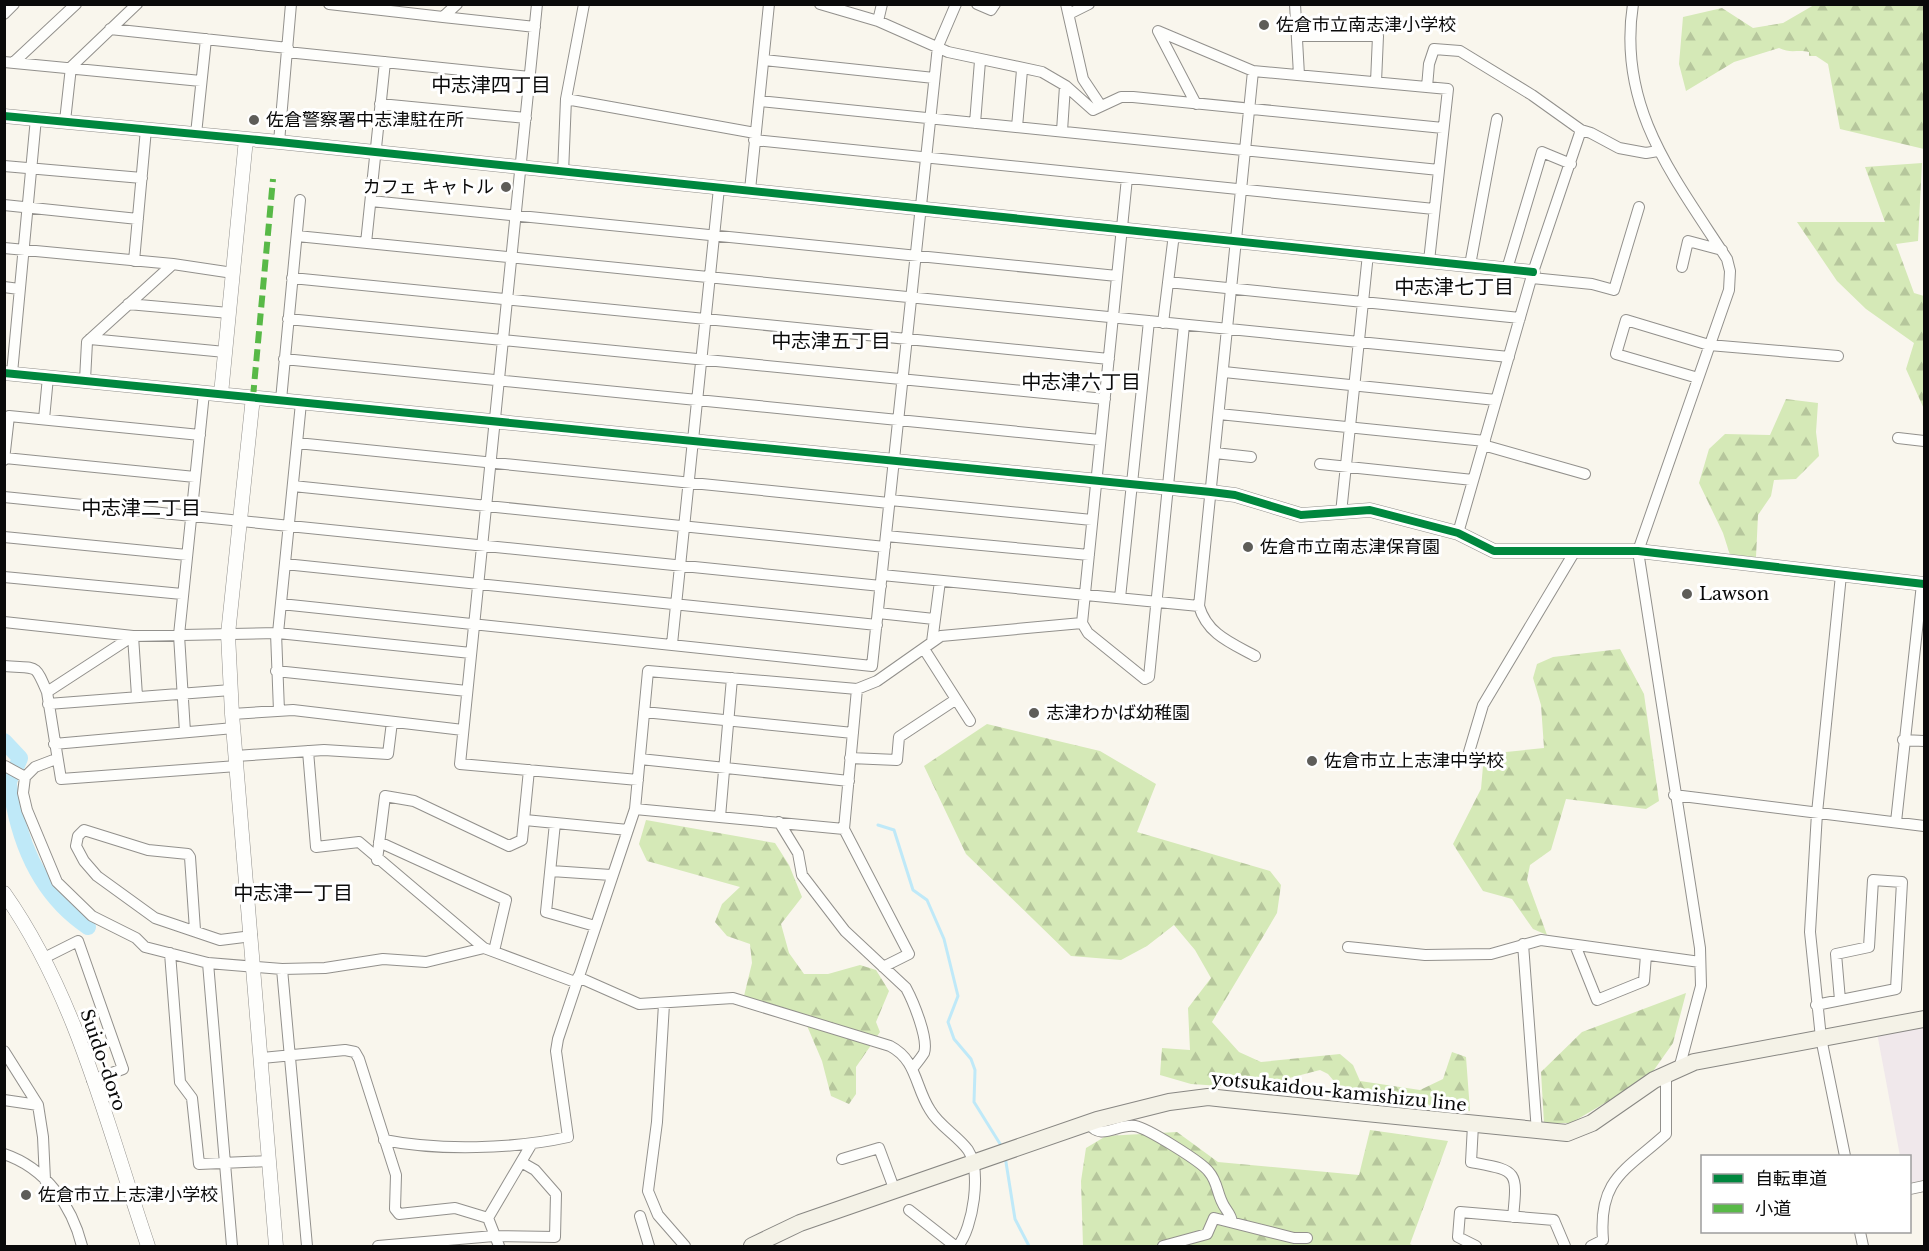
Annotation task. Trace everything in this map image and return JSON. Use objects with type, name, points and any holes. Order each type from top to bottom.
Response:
[{"type":"main road","name":"yotsukaidou-kamishizu line","points":[[752,1246],[800,1223],[1088,1123],[1148,1105],[1208,1097],[1362,1111],[1537,1132],[1567,1133],[1581,1129],[1672,1072],[1694,1062],[1924,1019]]},
{"type":"street","points":[[4,14],[14,4]]},
{"type":"street","points":[[9,62],[76,4]]},
{"type":"street","points":[[65,121],[70,67],[137,4]]},
{"type":"street","points":[[279,142],[291,4]]},
{"type":"street","points":[[329,4],[535,27]]},
{"type":"street","points":[[443,17],[457,4]]},
{"type":"street","points":[[537,4],[460,764],[638,780]]},
{"type":"street","points":[[562,173],[566,99],[584,4]]},
{"type":"street","points":[[750,190],[769,4]]},
{"type":"street","points":[[820,4],[840,7],[878,21],[948,52],[980,61],[1042,72],[1065,86],[1093,110],[1121,97],[1132,97],[1443,128]]},
{"type":"street","points":[[878,21],[882,4]]},
{"type":"street","points":[[281,604],[872,666],[938,46],[956,4]]},
{"type":"street","points":[[976,4],[991,10],[995,4]]},
{"type":"street","points":[[1089,4],[1067,9],[1083,79],[1101,106]]},
{"type":"street","points":[[1295,4],[1299,75]]},
{"type":"street","points":[[1591,1246],[1603,1240],[1601,1216],[1606,1193],[1620,1175],[1666,1134],[1672,1072],[1701,986],[1701,962],[1638,551],[1729,290],[1730,271],[1722,250],[1659,151],[1643,120],[1635,89],[1629,30],[1634,4]]},
{"type":"street","points":[[110,29],[385,62],[530,76]]},
{"type":"street","points":[[1196,104],[1158,31],[1253,71],[1448,89],[1429,261]]},
{"type":"street","points":[[1297,36],[1378,36],[1376,82]]},
{"type":"street","points":[[196,134],[206,39]]},
{"type":"street","points":[[1427,87],[1429,64],[1434,49],[1460,51],[1532,95],[1581,130],[1626,151],[1659,151]]},
{"type":"street","points":[[764,60],[934,78]]},
{"type":"street","points":[[975,123],[980,61]]},
{"type":"street","points":[[9,62],[201,81]]},
{"type":"street","points":[[366,243],[385,62]]},
{"type":"street","points":[[1017,127],[1022,69]]},
{"type":"street","points":[[1253,71],[1199,606],[1213,632],[1255,656]]},
{"type":"street","points":[[1062,130],[1065,86]]},
{"type":"street","points":[[566,99],[754,136],[926,158],[1434,209]]},
{"type":"street","points":[[760,101],[1439,170]]},
{"type":"street","points":[[380,104],[526,118]]},
{"type":"street","points":[[4,116],[921,207],[1508,269],[1614,290],[1640,207]]},
{"type":"street","points":[[36,118],[19,289],[10,327],[8,373],[894,463],[1211,492],[1235,495],[1301,515],[1370,510],[1458,533],[1494,551],[1638,551],[1923,584],[1903,740],[1896,822]]},
{"type":"street","points":[[1470,265],[1497,119]]},
{"type":"street","points":[[134,261],[146,129]]},
{"type":"street","points":[[1458,533],[1533,275],[1581,130]]},
{"type":"street","points":[[221,394],[246,139]]},
{"type":"street","points":[[1508,269],[1542,152],[1571,164]]},
{"type":"street","points":[[4,166],[142,178]]},
{"type":"street","points":[[1127,178],[1082,623],[1088,633],[1144,679],[1149,677],[1184,325]]},
{"type":"street","points":[[672,644],[719,188]]},
{"type":"street","points":[[280,400],[300,200]]},
{"type":"street","points":[[371,201],[1117,276]]},
{"type":"street","points":[[4,205],[138,219]]},
{"type":"street","points":[[1163,323],[1174,234]]},
{"type":"street","points":[[297,236],[1509,357]]},
{"type":"street","points":[[1682,267],[1688,241],[1722,250]]},
{"type":"street","points":[[4,248],[172,264],[233,273]]},
{"type":"street","points":[[1341,513],[1368,254]]},
{"type":"street","points":[[85,380],[87,342],[172,264]]},
{"type":"street","points":[[292,278],[1109,359]]},
{"type":"street","points":[[1168,282],[1520,318]]},
{"type":"street","points":[[4,287],[19,289]]},
{"type":"street","points":[[128,304],[229,313]]},
{"type":"street","points":[[288,319],[694,361],[701,358],[1105,399]]},
{"type":"street","points":[[1698,378],[1616,354],[1626,320],[1709,345],[1838,356]]},
{"type":"street","points":[[1120,598],[1149,321]]},
{"type":"street","points":[[90,339],[225,352]]},
{"type":"street","points":[[284,359],[898,418],[1100,440]]},
{"type":"street","points":[[1224,372],[1496,400]]},
{"type":"street","points":[[44,419],[48,377]]},
{"type":"street","points":[[185,732],[179,635],[204,393]]},
{"type":"street","points":[[253,397],[228,634],[232,714],[276,1246]]},
{"type":"street","points":[[279,711],[276,671],[277,633],[302,402]]},
{"type":"street","points":[[1219,414],[1484,443],[1585,474]]},
{"type":"street","points":[[195,477],[5,459],[9,416],[200,435]]},
{"type":"street","points":[[1898,438],[1924,441]]},
{"type":"street","points":[[297,443],[490,465],[1092,520]]},
{"type":"street","points":[[1215,453],[1251,457]]},
{"type":"street","points":[[1320,464],[1473,480]]},
{"type":"street","points":[[293,486],[684,526],[1089,555]]},
{"type":"street","points":[[4,497],[680,565],[881,580],[940,581],[1199,606]]},
{"type":"street","points":[[4,537],[187,555]]},
{"type":"street","points":[[1469,752],[1483,705],[1575,551]]},
{"type":"street","points":[[285,564],[877,625]]},
{"type":"street","points":[[1841,575],[1817,813],[1810,932],[1821,1038],[1845,1155]]},
{"type":"street","points":[[4,577],[182,594]]},
{"type":"street","points":[[940,581],[928,645],[955,700],[970,721]]},
{"type":"street","points":[[878,613],[934,618]]},
{"type":"street","points":[[4,622],[133,636],[277,633],[471,653]]},
{"type":"street","points":[[384,1140],[411,1145],[531,1145],[568,1137],[556,1052],[611,875],[635,809],[648,671],[857,689],[877,681],[941,636],[1082,623]]},
{"type":"street","points":[[133,636],[137,696]]},
{"type":"street","points":[[47,698],[133,636]]},
{"type":"street","points":[[4,666],[34,668],[41,673],[61,779],[237,761],[308,751],[388,754],[392,722]]},
{"type":"street","points":[[276,671],[467,691]]},
{"type":"street","points":[[720,817],[732,678]]},
{"type":"street","points":[[857,689],[844,829],[909,954],[883,967]]},
{"type":"street","points":[[47,698],[137,696],[231,690]]},
{"type":"street","points":[[850,758],[897,760],[899,737],[955,700]]},
{"type":"street","points":[[232,714],[279,711],[463,730]]},
{"type":"street","points":[[644,712],[852,733]]},
{"type":"street","points":[[54,744],[234,728]]},
{"type":"street","points":[[1903,740],[1924,741]]},
{"type":"street","points":[[308,751],[316,847],[359,842],[377,860],[488,950],[639,1004],[733,998],[890,1046],[900,1052],[912,1069],[930,1110],[967,1150],[974,1162],[973,1203],[966,1236],[956,1246],[909,1210]]},
{"type":"street","points":[[4,758],[4,766],[25,777]]},
{"type":"street","points":[[56,759],[35,767],[25,777],[22,793],[50,869],[63,890],[92,916],[136,938],[146,947],[208,963],[282,969],[325,968],[383,959],[426,962],[488,950]]},
{"type":"street","points":[[640,759],[724,766],[849,781]]},
{"type":"street","points":[[377,860],[385,796],[414,801],[510,846],[522,840],[529,770]]},
{"type":"street","points":[[1674,795],[1924,826]]},
{"type":"street","points":[[635,809],[844,829]]},
{"type":"street","points":[[525,820],[628,830]]},
{"type":"street","points":[[779,822],[798,853],[802,875],[845,931],[906,988],[924,1036],[924,1052],[912,1069]]},
{"type":"street","points":[[555,823],[546,912],[595,926]]},
{"type":"street","points":[[195,930],[188,854],[148,850],[84,830],[78,836],[76,846],[84,861],[97,876],[155,918],[220,940],[252,936]]},
{"type":"street","points":[[380,842],[506,900],[488,950]]},
{"type":"street","points":[[551,871],[611,875]]},
{"type":"street","points":[[1816,1005],[1896,990],[1902,882],[1873,880],[1869,947],[1836,954],[1840,1000]]},
{"type":"street","name":"Suido-doro","points":[[4,893],[44,958],[74,1026],[148,1246]]},
{"type":"street","points":[[1348,947],[1434,955],[1491,954],[1541,940],[1701,962]]},
{"type":"street","points":[[44,958],[78,941],[123,1068],[92,1080]]},
{"type":"street","points":[[1523,944],[1537,1132]]},
{"type":"street","points":[[1575,945],[1596,1000],[1644,981],[1646,955]]},
{"type":"street","points":[[170,953],[180,1082],[192,1098],[199,1164],[269,1161]]},
{"type":"street","points":[[208,963],[232,1246]]},
{"type":"street","points":[[282,969],[307,1246]]},
{"type":"street","points":[[664,1004],[657,1122],[648,1191],[658,1215],[685,1246]]},
{"type":"street","points":[[262,1058],[345,1050],[354,1052],[359,1059],[396,1175],[394,1209],[399,1214],[455,1208],[488,1218]]},
{"type":"street","points":[[4,1051],[38,1105],[44,1137],[45,1180]]},
{"type":"street","points":[[4,1100],[38,1105]]},
{"type":"street","points":[[1088,1123],[1091,1127],[1106,1133],[1128,1126],[1139,1128],[1200,1163],[1216,1184],[1222,1203],[1232,1215],[1232,1222]]},
{"type":"street","points":[[1473,1125],[1471,1162],[1507,1169],[1513,1176],[1516,1186],[1514,1216]]},
{"type":"street","points":[[499,1246],[488,1218],[531,1145]]},
{"type":"street","points":[[842,1159],[879,1148],[895,1191]]},
{"type":"street","points":[[4,1154],[24,1161],[45,1180],[71,1211],[82,1246]]},
{"type":"street","points":[[378,1246],[462,1243],[494,1236],[555,1237],[556,1194],[535,1170],[521,1162]]},
{"type":"street","points":[[1476,1246],[1458,1237],[1460,1212],[1554,1220],[1565,1246]]},
{"type":"street","points":[[640,1216],[649,1246]]},
{"type":"street","points":[[1172,1246],[1207,1234],[1214,1218],[1290,1242],[1307,1238]]},
{"type":"shaded area","points":[[1924,1025],[1924,1180],[1911,1183],[1911,1155],[1900,1155],[1877,1033]]},
{"type":"green space","points":[[1814,5],[1924,5],[1924,149],[1840,129],[1828,64],[1816,56],[1809,56],[1809,52],[1787,51],[1779,48],[1734,62],[1686,91],[1679,64],[1683,17],[1722,8],[1753,28],[1783,23]]},
{"type":"green space","points":[[1922,163],[1918,241],[1896,244],[1914,293],[1924,296],[1924,409],[1906,369],[1914,343],[1866,309],[1837,281],[1797,222],[1885,222],[1865,167]]},
{"type":"green space","points":[[1786,399],[1818,403],[1816,432],[1819,456],[1796,479],[1774,480],[1771,496],[1758,515],[1756,557],[1730,555],[1723,533],[1699,483],[1709,449],[1725,434],[1770,435]]},
{"type":"green space","points":[[1620,649],[1644,694],[1659,801],[1646,809],[1566,799],[1551,850],[1530,865],[1527,880],[1547,935],[1533,929],[1512,899],[1483,891],[1453,844],[1481,789],[1483,766],[1506,752],[1544,748],[1541,705],[1533,678],[1537,664],[1553,657]]},
{"type":"green space","points":[[987,724],[1100,751],[1156,784],[1137,832],[1270,871],[1281,885],[1277,913],[1212,1022],[1239,1052],[1261,1062],[1340,1054],[1353,1065],[1360,1081],[1420,1090],[1443,1079],[1452,1052],[1466,1057],[1470,1111],[1349,1099],[1328,1074],[1320,1070],[1251,1088],[1191,1084],[1160,1075],[1162,1048],[1190,1050],[1188,1008],[1211,978],[1195,950],[1174,925],[1147,946],[1121,960],[1071,956],[966,854],[924,766]]},
{"type":"green space","points":[[646,820],[775,843],[789,865],[802,897],[781,924],[789,953],[804,974],[828,974],[860,965],[876,970],[889,991],[876,1022],[880,1032],[856,1067],[856,1094],[849,1104],[831,1096],[822,1061],[802,1014],[744,996],[752,963],[750,944],[727,936],[715,922],[722,904],[740,887],[647,861],[639,844]]},
{"type":"green space","points":[[1686,993],[1673,1043],[1649,1077],[1571,1123],[1544,1123],[1541,1072],[1582,1032]]},
{"type":"green space","points":[[1370,1130],[1448,1141],[1410,1244],[1414,1246],[1083,1246],[1081,1181],[1086,1148],[1106,1136],[1177,1132],[1218,1162],[1359,1175]]},
{"type":"waterway","points":[[4,741],[20,758],[9,786],[18,824],[31,858],[39,874],[60,903],[88,927]]},
{"type":"waterway","points":[[878,825],[894,830],[913,890],[927,900],[944,939],[958,996],[948,1022],[954,1039],[971,1059],[975,1070],[974,1102],[1002,1147]]},
{"type":"waterway","points":[[1005,1156],[1015,1219],[1029,1246]]},
{"type":"marked path","points":[[253,397],[273,179]]},
{"type":"cycle path","points":[[4,116],[279,142],[1533,272]]},
{"type":"cycle path","points":[[4,373],[1211,492],[1235,495],[1301,515],[1370,510],[1458,533],[1494,551],[1638,551],[1924,584]]},
{"type":"place","name":"佐倉市立南志津小学校","points":[[1264,25]]},
{"type":"place","name":"佐倉警察署中志津駐在所","points":[[254,120]]},
{"type":"place","name":"カフェ キャトル","points":[[506,187]]},
{"type":"place","name":"佐倉市立南志津保育園","points":[[1248,547]]},
{"type":"place","name":"Lawson","points":[[1687,594]]},
{"type":"place","name":"志津わかば幼稚園","points":[[1034,713]]},
{"type":"place","name":"佐倉市立上志津中学校","points":[[1312,761]]},
{"type":"place","name":"佐倉市立上志津小学校","points":[[26,1195]]},
{"type":"district","name":"中志津四丁目","points":[[491,85]]},
{"type":"district","name":"中志津七丁目","points":[[1454,287]]},
{"type":"district","name":"中志津五丁目","points":[[831,341]]},
{"type":"district","name":"中志津六丁目","points":[[1081,382]]},
{"type":"district","name":"中志津二丁目","points":[[141,508]]},
{"type":"district","name":"中志津一丁目","points":[[293,893]]}]
